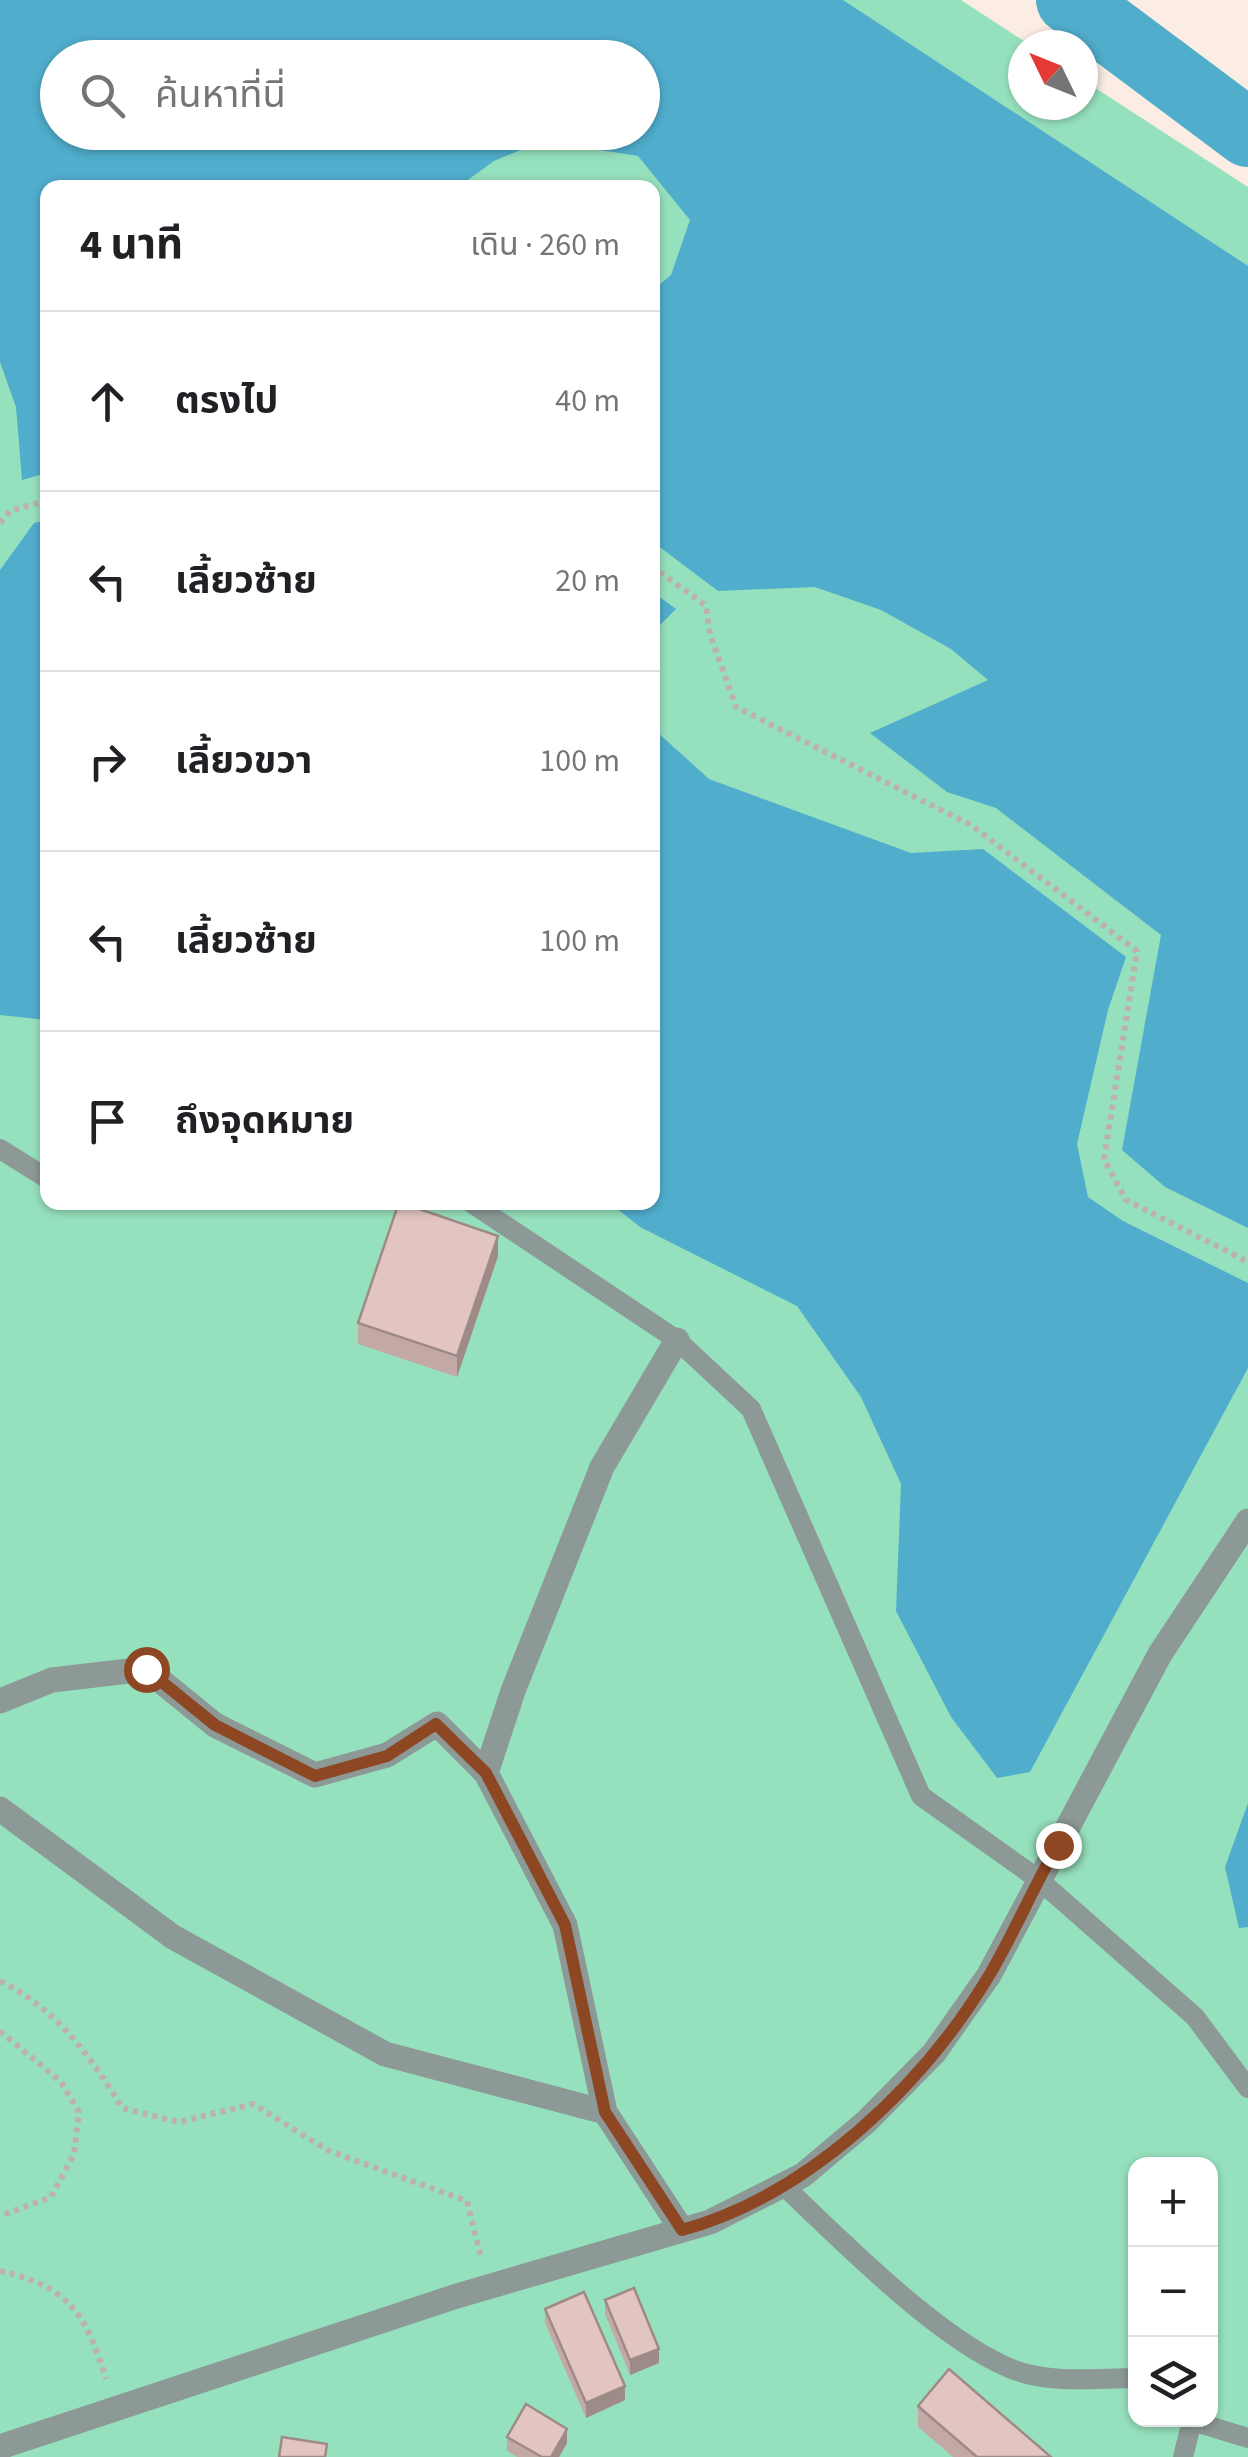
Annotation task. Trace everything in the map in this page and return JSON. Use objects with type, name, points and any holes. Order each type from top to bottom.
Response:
[{"type":"street","points":[[486,1773],[513,1691],[602,1468],[677,1340]]},
{"type":"street","points":[[0,2447],[488,2287],[710,2222],[802,2175],[866,2122],[934,2053],[989,1975],[1160,1654],[1248,1521]]},
{"type":"street","points":[[0,1701],[52,1680],[146,1669],[215,1725],[315,1776],[387,1756],[436,1724],[486,1773],[565,1925],[605,2112],[682,2230]]},
{"type":"street","points":[[0,1809],[173,1937],[385,2054],[605,2112]]},
{"type":"lane","points":[[0,1149],[40,1176]]},
{"type":"lane","points":[[482,1210],[677,1340],[751,1409],[920,1796],[1038,1878],[1195,2017],[1248,2088]]},
{"type":"lane","points":[[783,2185],[872,2270],[989,2360],[1027,2374],[1065,2380],[1128,2378]]},
{"type":"lane","points":[[1183,2457],[1190,2427]]},
{"type":"lane","points":[[1214,2427],[1248,2438]]},
{"type":"path","points":[[0,523],[10,511],[40,502]]},
{"type":"path","points":[[660,572],[706,606],[710,634],[736,707],[971,825],[1138,952],[1104,1158],[1126,1200],[1248,1262]]},
{"type":"path","points":[[0,1982],[22,1992],[88,2051],[122,2108],[179,2122],[253,2104],[330,2151],[467,2201],[488,2287]]},
{"type":"path","points":[[0,2030],[61,2082],[80,2112],[74,2154],[51,2197],[0,2216]]},
{"type":"path","points":[[0,2272],[29,2278],[68,2298],[95,2344],[114,2408]]},
{"type":"green space","points":[[0,0],[961,0],[1008,31],[1008,120],[1098,120],[1098,90],[1248,187],[1248,2457],[0,2457]]},
{"type":"water","points":[[0,0],[843,0],[1008,108],[1008,120],[1026,120],[1248,266],[1248,1228],[1165,1187],[1122,1150],[1161,935],[996,808],[947,792],[870,733],[988,680],[951,649],[881,610],[815,587],[718,591],[660,547],[660,284],[671,275],[690,220],[638,156],[600,150],[660,150],[660,40],[40,40],[40,150],[520,150],[494,161],[468,180],[40,180],[40,475],[22,480],[16,407],[0,362]]},
{"type":"water","points":[[40,522],[40,1019],[0,1015],[0,570],[34,523]]},
{"type":"water","points":[[660,597],[676,609],[660,625]]},
{"type":"water","points":[[660,735],[709,779],[911,853],[983,849],[1126,957],[1108,1010],[1077,1144],[1088,1197],[1123,1221],[1248,1283],[1248,1368],[1030,1772],[997,1778],[951,1717],[896,1611],[901,1484],[861,1397],[797,1306],[640,1227],[619,1210],[660,1210]]},
{"type":"water","points":[[1248,1803],[1248,1927],[1239,1928],[1225,1867]]},
{"type":"building","points":[[396,1210],[422,1210],[498,1236],[457,1356],[358,1323]]},
{"type":"building","points":[[634,2288],[659,2349],[630,2360],[605,2300]]},
{"type":"building","points":[[584,2292],[625,2386],[586,2403],[545,2309]]},
{"type":"building","points":[[949,2369],[1051,2457],[977,2457],[918,2406]]},
{"type":"building","points":[[526,2404],[567,2429],[551,2457],[542,2457],[507,2437]]},
{"type":"building","points":[[282,2437],[327,2444],[325,2457],[279,2457]]},
{"type":"waterway","points":[[1070,0],[1248,133]]},
{"type":"route","points":[[146,1669],[215,1725],[315,1776],[387,1756],[436,1724],[486,1773],[565,1925],[605,2112],[682,2230],[710,2222],[802,2175],[866,2122],[934,2053],[989,1975],[1058,1845]]}]
